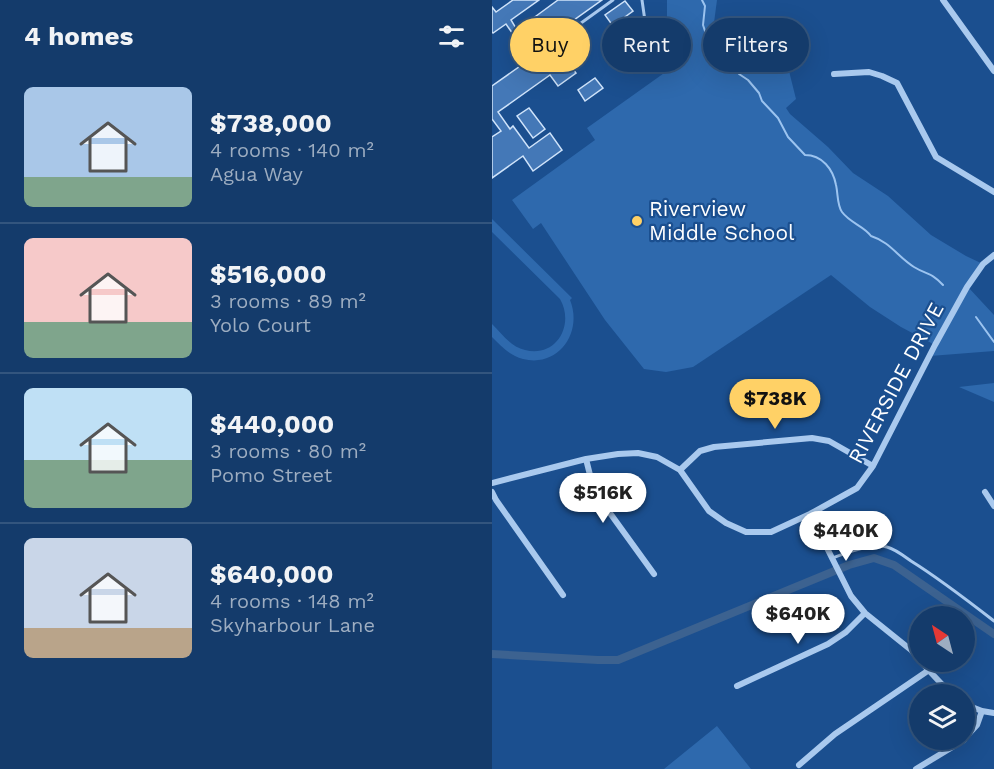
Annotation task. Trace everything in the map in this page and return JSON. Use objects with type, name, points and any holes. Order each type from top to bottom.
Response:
[{"type":"street","points":[[943,0],[994,70]]},
{"type":"street","points":[[834,74],[868,72],[882,75],[897,83],[936,157],[994,192]]},
{"type":"street","name":"RIVERSIDE DRIVE","points":[[492,483],[586,459],[638,453],[657,457],[680,470],[709,511],[726,523],[746,532],[771,532],[857,488],[873,466],[935,345],[968,287],[983,264],[994,255]]},
{"type":"street","points":[[680,470],[700,452],[714,447],[812,438],[829,441],[873,466]]},
{"type":"street","points":[[586,459],[594,491],[654,574]]},
{"type":"street","points":[[492,492],[496,501],[563,595]]},
{"type":"street","points":[[985,492],[994,506]]},
{"type":"street","points":[[810,514],[851,596],[865,613],[909,648]]},
{"type":"street","points":[[737,686],[828,644],[846,632],[865,613]]},
{"type":"street","points":[[799,765],[835,734],[926,672]]},
{"type":"street","points":[[931,672],[942,684]]},
{"type":"street","points":[[975,708],[994,713]]},
{"type":"street","points":[[975,727],[982,711]]},
{"type":"street","points":[[916,769],[946,750]]},
{"type":"lane","points":[[588,18],[613,0]]},
{"type":"lane","points":[[642,0],[645,18]]},
{"type":"lane","points":[[831,559],[874,546],[886,546],[923,569],[994,621]]},
{"type":"shaded area","points":[[667,0],[717,0],[715,18],[703,18],[703,72],[789,72],[796,99],[786,108],[790,114],[828,147],[853,173],[888,196],[931,235],[983,264],[968,287],[994,315],[994,351],[930,356],[935,345],[870,307],[831,275],[693,367],[666,372],[644,369],[605,320],[541,223],[533,229],[512,200],[595,140],[587,128],[666,72],[691,72],[691,18],[667,18]]},
{"type":"shaded area","points":[[492,219],[572,298],[570,300],[573,324],[570,335],[565,345],[557,353],[547,358],[536,360],[518,358],[492,337],[492,324],[515,346],[525,350],[546,349],[560,337],[565,319],[560,299],[492,232]]},
{"type":"shaded area","points":[[994,383],[994,402],[959,387]]},
{"type":"shaded area","points":[[717,726],[751,769],[664,769]]},
{"type":"building","points":[[513,0],[539,0],[514,18],[510,18],[510,30],[506,24],[493,33],[492,7],[496,12]]},
{"type":"building","points":[[558,0],[602,0],[577,18],[533,18]]},
{"type":"building","points":[[625,1],[633,11],[626,18],[607,18],[605,15]]},
{"type":"building","points":[[512,72],[575,72],[558,86],[550,75],[498,112],[510,129],[513,126],[529,148],[550,133],[562,150],[533,171],[523,156],[492,178],[492,137],[501,131],[492,119],[492,86]]},
{"type":"building","points":[[595,78],[603,88],[585,101],[578,90]]},
{"type":"building","points":[[529,108],[545,129],[533,138],[517,116]]},
{"type":"waterway","points":[[702,0],[705,6],[703,25],[707,37],[735,64],[739,74],[748,80],[759,93],[762,101],[778,118],[788,137],[805,155],[817,157],[826,164],[835,179],[838,202],[842,212],[871,236],[889,246],[908,263],[943,285]]},
{"type":"waterway","points":[[976,317],[994,342]]},
{"type":"waterway","points":[[492,654],[618,660],[849,565],[874,558],[894,565],[994,634]]},
{"type":"place","name":"Riverview Middle School","points":[[637,221]]}]
